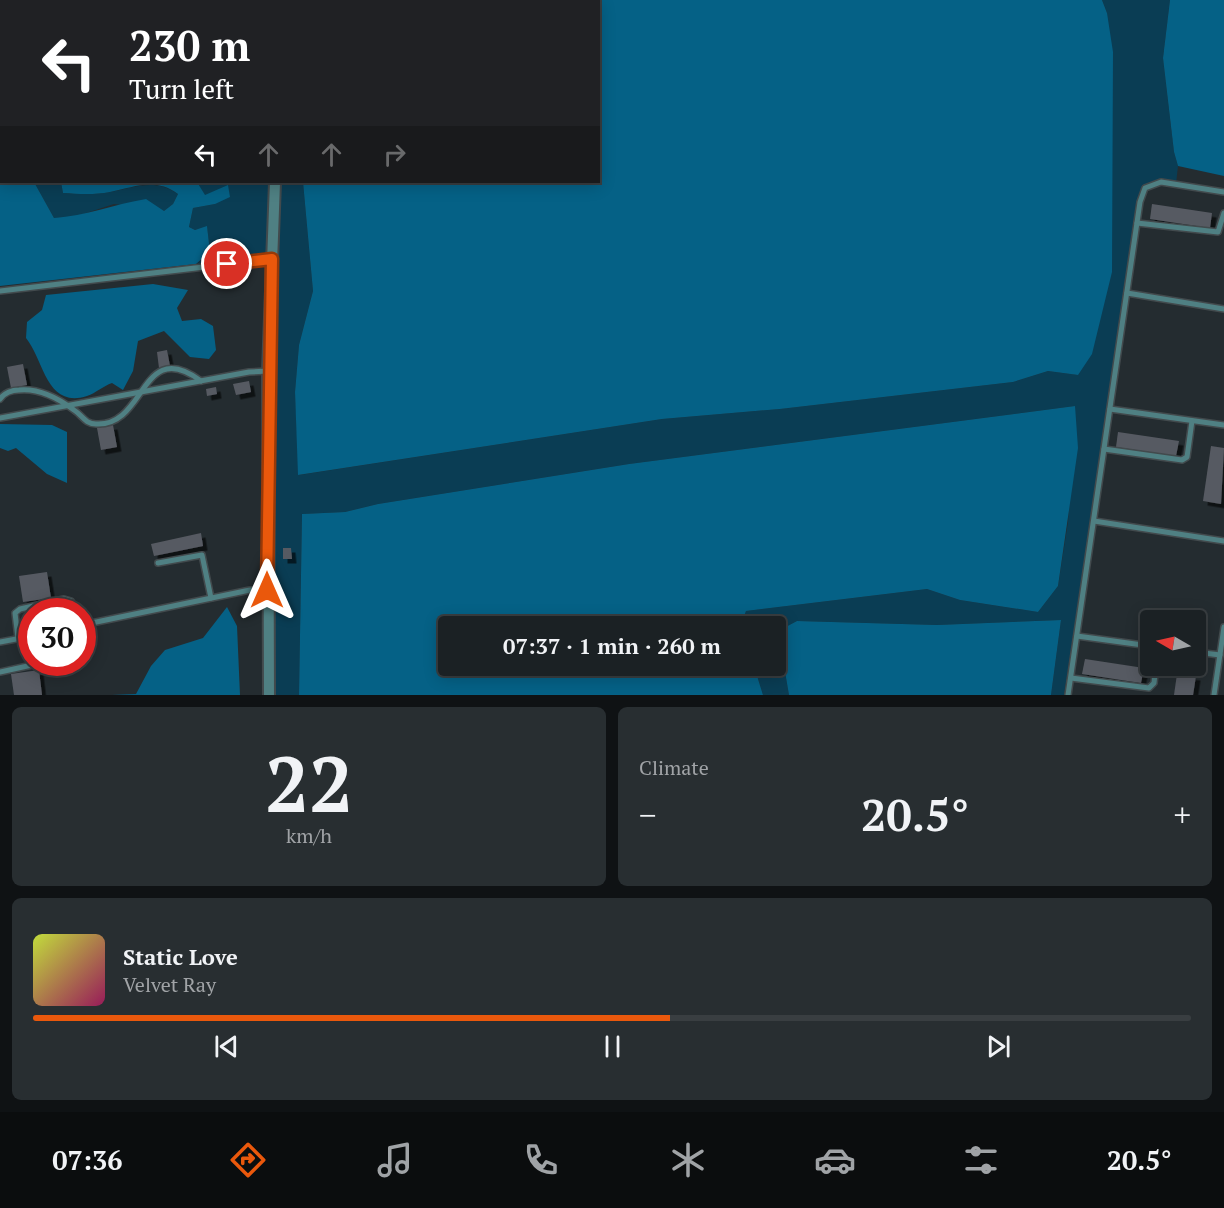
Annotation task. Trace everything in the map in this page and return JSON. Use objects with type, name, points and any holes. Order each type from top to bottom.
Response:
[{"type":"street","points":[[269,695],[268,371],[274,183]]},
{"type":"lane","points":[[1068,695],[1137,223],[1145,188],[1161,182],[1224,192]]},
{"type":"lane","points":[[1137,223],[1218,232],[1224,213]]},
{"type":"lane","points":[[0,291],[272,259]]},
{"type":"lane","points":[[1127,293],[1224,309]]},
{"type":"lane","points":[[0,399],[12,390],[41,391],[67,405],[84,420],[93,424],[103,424],[122,417],[153,374],[163,369],[190,373],[201,381]]},
{"type":"lane","points":[[0,418],[249,372],[268,371]]},
{"type":"lane","points":[[1110,409],[1224,425]]},
{"type":"lane","points":[[1104,449],[1182,460],[1187,457],[1192,421]]},
{"type":"lane","points":[[1094,521],[1224,541]]},
{"type":"lane","points":[[158,563],[202,555],[211,598]]},
{"type":"lane","points":[[96,622],[250,590],[267,590]]},
{"type":"lane","points":[[0,642],[18,638],[15,613],[18,611]]},
{"type":"lane","points":[[1214,695],[1224,627]]},
{"type":"lane","points":[[1077,636],[1140,645]]},
{"type":"lane","points":[[1206,654],[1221,658]]},
{"type":"lane","points":[[0,672],[18,668]]},
{"type":"lane","points":[[1071,678],[1149,688],[1154,683],[1155,676]]},
{"type":"shaded area","points":[[600,0],[1102,0],[1107,13],[1113,52],[1112,272],[1092,354],[1078,375],[1048,371],[1013,382],[780,409],[662,419],[298,475],[295,392],[299,345],[313,291],[303,183],[600,183]]},
{"type":"shaded area","points":[[1102,0],[1170,0],[1163,58],[1174,152],[1178,166],[1176,184],[1161,182],[1145,188],[1140,202],[1064,695],[1051,695],[1061,620],[937,625],[797,621],[786,627],[786,616],[744,616],[746,611],[927,589],[960,600],[1038,612],[1058,586],[1068,522],[1075,406],[629,464],[378,504],[345,512],[302,514],[299,695],[274,695],[272,438],[274,310],[280,183],[303,183],[313,291],[299,345],[295,392],[299,475],[662,419],[780,409],[1013,382],[1048,371],[1078,375],[1107,13]]},
{"type":"shaded area","points":[[1170,0],[1224,0],[1224,176],[1178,166],[1174,152],[1163,58]]},
{"type":"shaded area","points":[[0,183],[35,183],[54,218],[146,199],[164,211],[173,204],[178,194],[170,189],[153,185],[98,194],[63,193],[61,183],[198,183],[205,195],[228,185],[230,197],[215,204],[193,208],[189,227],[195,230],[207,226],[210,252],[196,264],[0,286]]},
{"type":"shaded area","points":[[35,183],[61,183],[63,193],[99,194],[153,185],[170,189],[178,194],[173,204],[164,211],[114,204],[74,217],[54,218]]},
{"type":"shaded area","points":[[198,183],[271,183],[266,252],[197,264],[210,252],[207,227],[195,230],[189,227],[193,208],[215,204],[204,195]]},
{"type":"shaded area","points":[[153,284],[188,290],[177,308],[182,321],[201,319],[213,326],[216,350],[209,359],[190,357],[164,331],[138,341],[133,371],[123,390],[112,383],[87,396],[73,398],[63,396],[54,389],[26,338],[27,322],[42,310],[46,295]]},
{"type":"shaded area","points":[[1075,406],[1078,448],[1058,586],[1038,612],[960,600],[927,589],[746,611],[744,616],[438,616],[438,676],[757,676],[763,695],[299,695],[302,514],[345,512],[378,504],[629,464]]},
{"type":"shaded area","points":[[0,424],[52,425],[67,432],[67,483],[47,474],[16,448],[8,451],[0,448]]},
{"type":"shaded area","points":[[227,607],[237,626],[240,695],[112,695],[136,694],[151,666],[165,650],[203,638]]},
{"type":"shaded area","points":[[1061,620],[1051,695],[789,695],[786,676],[786,627],[797,621],[937,625]]},
{"type":"shaded area","points":[[757,676],[786,676],[789,695],[763,695]]},
{"type":"building","points":[[1152,204],[1212,213],[1210,228],[1150,219]]},
{"type":"building","points":[[167,350],[170,366],[159,368],[157,352]]},
{"type":"building","points":[[23,364],[27,385],[11,388],[7,367]]},
{"type":"building","points":[[249,381],[251,392],[236,395],[233,384]]},
{"type":"building","points":[[216,387],[217,394],[207,396],[206,389]]},
{"type":"building","points":[[113,425],[117,447],[101,450],[97,428]]},
{"type":"building","points":[[1118,432],[1179,441],[1176,456],[1116,447]]},
{"type":"building","points":[[1211,446],[1224,448],[1221,504],[1203,501]]},
{"type":"building","points":[[201,533],[203,546],[154,556],[151,544]]},
{"type":"building","points":[[283,548],[291,548],[292,559],[283,559]]},
{"type":"building","points":[[47,572],[51,598],[22,598],[19,576]]},
{"type":"building","points":[[1085,659],[1140,667],[1140,676],[1142,676],[1141,683],[1082,674]]},
{"type":"building","points":[[11,674],[40,676],[42,695],[14,695]]},
{"type":"building","points":[[1177,676],[1196,676],[1193,695],[1174,695]]},
{"type":"route","points":[[227,264],[272,259],[268,371],[267,590]]}]
